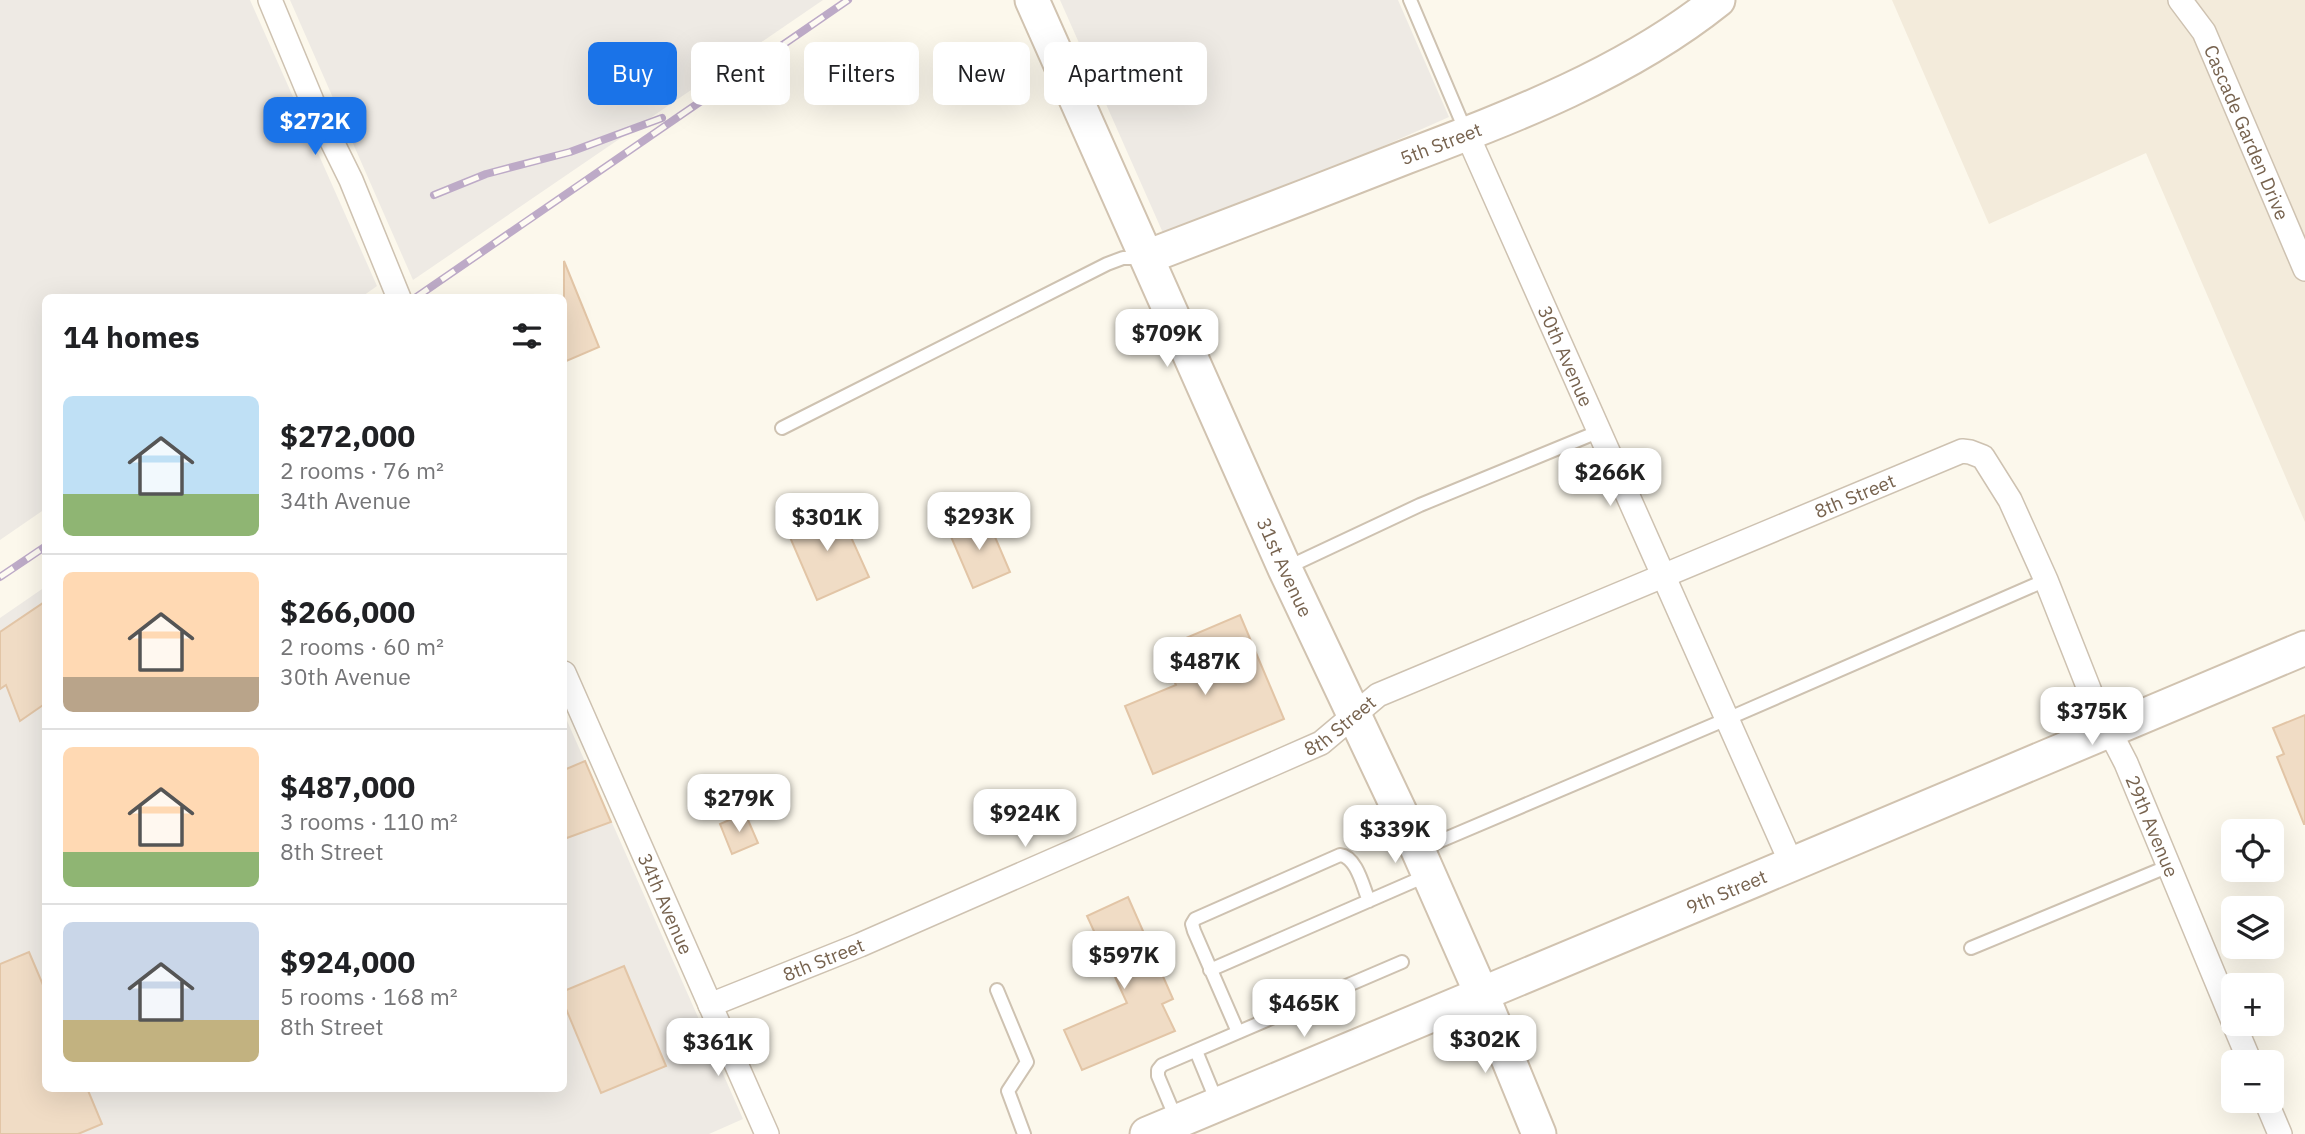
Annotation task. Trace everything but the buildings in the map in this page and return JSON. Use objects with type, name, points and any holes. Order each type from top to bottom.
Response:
[{"type":"street","points":[[270,0],[312,101],[351,180],[396,294]]},
{"type":"street","name":"31st Avenue","points":[[1032,0],[1285,569],[1482,995],[1537,1134]]},
{"type":"street","name":"5th Street","points":[[1147,257],[1467,134],[1580,84],[1632,58],[1677,31],[1718,0]]},
{"type":"street","name":"Cascade Garden Drive","points":[[2180,0],[2204,32],[2305,270]]},
{"type":"street","name":"30th Avenue","points":[[1467,134],[1792,865]]},
{"type":"street","name":"8th Street","points":[[710,1005],[860,945],[1321,743],[1378,695],[1945,457],[1962,451],[1970,452]]},
{"type":"street","name":"29th Avenue","points":[[1970,452],[1983,457],[2010,500],[2046,580],[2093,699],[2126,763],[2221,991]]},
{"type":"street","name":"9th Street","points":[[1162,1128],[2305,648]]},
{"type":"street","name":"34th Avenue","points":[[567,680],[767,1134]]},
{"type":"street","points":[[2271,1113],[2280,1134]]},
{"type":"lane","name":"30th Avenue","points":[[1410,0],[1467,134]]},
{"type":"lane","points":[[782,428],[1107,264],[1123,258],[1147,257]]},
{"type":"lane","points":[[1285,569],[1420,505],[1600,431]]},
{"type":"lane","points":[[1210,970],[1369,901],[1423,863],[1727,719],[2046,580]]},
{"type":"lane","points":[[1238,1032],[1194,931],[1192,924],[1195,919],[1340,855],[1351,860],[1369,901]]},
{"type":"lane","points":[[1971,948],[2169,866]]},
{"type":"lane","points":[[1162,1128],[1158,1070],[1162,1066],[1402,962]]},
{"type":"lane","points":[[997,989],[1027,1062],[1008,1091],[1024,1134]]},
{"type":"lane","points":[[1196,1051],[1218,1105]]},
{"type":"shaded area","points":[[0,0],[250,0],[377,286],[366,294],[42,294],[42,511],[0,540]]},
{"type":"shaded area","points":[[290,0],[823,0],[762,42],[691,42],[691,90],[677,100],[677,42],[588,42],[588,105],[669,105],[413,280]]},
{"type":"shaded area","points":[[1060,0],[1398,0],[1449,117],[1167,242],[1106,105],[1207,105],[1207,42],[1079,42]]},
{"type":"shaded area","points":[[1892,0],[2305,0],[2305,522],[2146,153],[1989,224]]},
{"type":"shaded area","points":[[42,589],[42,1092],[567,1092],[567,721],[743,1119],[709,1134],[0,1134],[0,618]]},
{"type":"railway","points":[[421,294],[848,0]]},
{"type":"railway","points":[[434,195],[486,174],[570,152],[662,118]]},
{"type":"railway","points":[[0,577],[42,549]]}]
